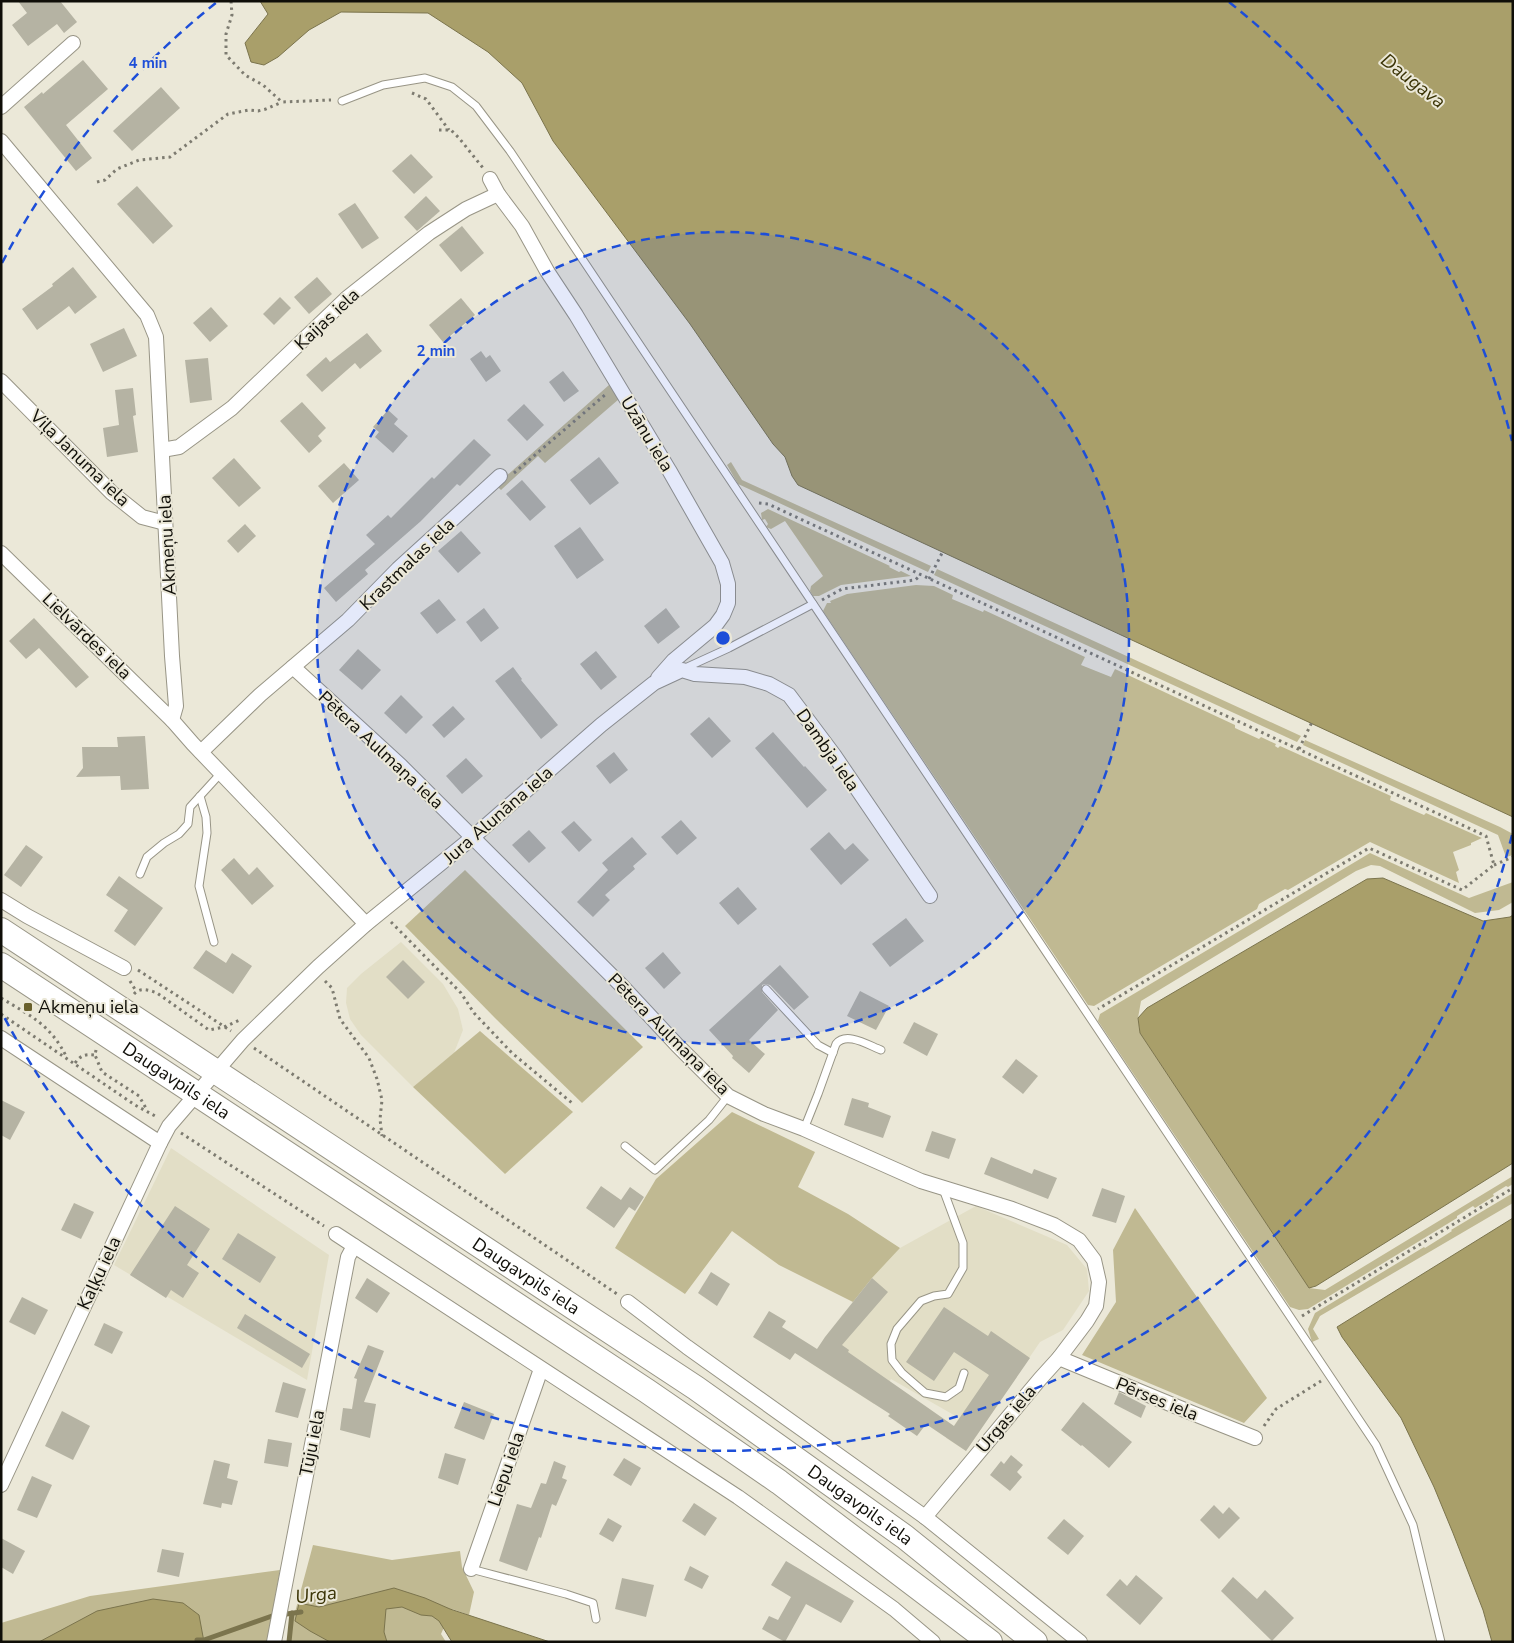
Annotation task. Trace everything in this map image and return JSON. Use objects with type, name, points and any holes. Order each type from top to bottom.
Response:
[{"type":"highway","name":"Daugavpils iela","points":[[1,930],[696,1388],[905,1537],[1035,1642]]},
{"type":"highway","name":"Daugavpils iela","points":[[1,965],[639,1385],[779,1482],[990,1642]]},
{"type":"street","points":[[1,106],[73,43]]},
{"type":"street","name":"Akmeņu iela","points":[[1,141],[147,315],[156,337],[176,706],[172,720]]},
{"type":"street","name":"Uzānu iela","points":[[490,179],[498,194],[522,226],[547,271],[576,315],[722,563],[728,584],[728,603],[724,615],[715,626],[673,661],[654,683]]},
{"type":"street","name":"Kaijas iela","points":[[162,450],[180,447],[232,408],[347,298],[429,233],[466,209],[498,194]]},
{"type":"street","name":"Viļa Januma iela","points":[[1,381],[112,493],[142,517],[165,523]]},
{"type":"street","name":"Krastmalas iela","points":[[201,752],[260,695],[348,620],[398,569],[500,476]]},
{"type":"street","name":"Lielvārdes iela","points":[[1,554],[172,720]]},
{"type":"street","name":"Pētera Aulmaņa iela","points":[[294,667],[401,766],[616,979],[677,1045],[728,1096],[764,1114],[804,1129],[921,1181],[1012,1209],[1054,1225],[1079,1240],[1094,1260],[1099,1282],[1096,1306],[1087,1322]]},
{"type":"street","name":"Jura Alunāna iela","points":[[216,1072],[243,1040],[318,967],[366,924],[472,838],[601,725],[654,683],[682,670]]},
{"type":"street","name":"Dambja iela","points":[[682,670],[695,674],[745,677],[769,684],[789,695],[834,755],[930,896]]},
{"type":"street","points":[[172,720],[366,924]]},
{"type":"street","points":[[1,900],[124,968]]},
{"type":"street","points":[[2,1042],[160,1142]]},
{"type":"street","name":"Kaļķu iela","points":[[1,1485],[160,1142],[169,1126],[216,1072]]},
{"type":"street","points":[[336,1234],[738,1497],[894,1609],[933,1642]]},
{"type":"street","name":"Tūju iela","points":[[274,1638],[348,1257],[354,1246]]},
{"type":"street","points":[[628,1302],[695,1353],[925,1517],[1080,1642]]},
{"type":"street","name":"Urgas iela","points":[[925,1517],[1087,1322]]},
{"type":"street","name":"Pērses iela","points":[[1059,1358],[1255,1438]]},
{"type":"street","name":"Liepu iela","points":[[472,1569],[541,1368]]},
{"type":"lane","points":[[342,101],[383,85],[425,78],[452,87],[476,106],[510,151],[1376,1445],[1413,1525],[1441,1642]]},
{"type":"lane","name":"Jura Alunāna iela","points":[[682,670],[730,648],[813,604]]},
{"type":"lane","points":[[140,874],[147,857],[179,834],[188,824],[190,807],[221,773]]},
{"type":"lane","points":[[200,796],[206,817],[207,833],[200,886],[214,942]]},
{"type":"lane","points":[[766,989],[818,1045],[833,1054]]},
{"type":"lane","points":[[804,1129],[836,1044],[840,1039],[847,1037],[880,1050]]},
{"type":"lane","points":[[625,1146],[655,1170],[709,1120],[728,1096]]},
{"type":"lane","points":[[943,1189],[963,1243],[963,1268],[948,1294],[934,1296],[921,1301],[897,1329],[891,1344],[892,1360],[902,1373],[925,1393],[946,1398],[959,1388],[964,1373]]},
{"type":"lane","points":[[472,1569],[593,1603],[596,1619]]},
{"type":"path","points":[[231,1],[232,15],[226,34],[226,55],[245,75],[263,85],[282,102]]},
{"type":"path","points":[[391,83],[426,99],[449,130],[459,138],[482,166],[490,179]]},
{"type":"path","points":[[97,182],[106,181],[117,169],[139,160],[170,157],[228,114],[249,110],[258,111],[282,102],[342,101]]},
{"type":"path","points":[[439,130],[449,130]]},
{"type":"path","points":[[500,476],[509,478],[617,384]]},
{"type":"path","points":[[747,507],[757,502],[768,504],[1486,835],[1494,865]]},
{"type":"path","points":[[929,579],[942,553]]},
{"type":"path","points":[[813,604],[842,589],[915,580],[921,575]]},
{"type":"path","points":[[1298,749],[1312,722]]},
{"type":"path","points":[[1088,1014],[1370,848],[1462,890],[1494,865],[1513,857]]},
{"type":"path","points":[[382,912],[461,993],[474,1013],[512,1053],[572,1103]]},
{"type":"path","points":[[124,968],[131,966],[137,969],[232,1032]]},
{"type":"path","points":[[318,967],[326,984],[332,988],[340,1019],[368,1058],[377,1079],[382,1100],[380,1119],[382,1136]]},
{"type":"path","points":[[134,994],[136,991],[148,990],[156,993],[209,1030],[224,1027]]},
{"type":"path","points":[[1,998],[38,1020],[60,1044],[67,1058]]},
{"type":"path","points":[[251,1046],[628,1302]]},
{"type":"path","points":[[75,1063],[85,1054],[95,1052],[102,1072],[139,1096],[148,1111]]},
{"type":"path","points":[[1293,1321],[1513,1188]]},
{"type":"path","points":[[1255,1438],[1276,1409],[1330,1376]]},
{"type":"shaded area","points":[[609,385],[619,399],[545,463],[538,456],[501,490],[496,485]]},
{"type":"shaded area","points":[[731,462],[742,480],[931,566],[928,572],[738,484],[727,465]]},
{"type":"shaded area","points":[[768,509],[911,576],[841,585],[819,596],[813,596],[810,591],[811,586],[823,576],[785,521],[771,529],[766,527],[768,524],[765,519],[762,520],[761,513]]},
{"type":"shaded area","points":[[937,569],[1301,736],[1297,742],[934,575]]},
{"type":"shaded area","points":[[916,585],[934,586],[953,595],[952,599],[983,612],[984,610],[1085,657],[1081,665],[1111,677],[1115,669],[1235,725],[1235,728],[1259,739],[1261,737],[1276,744],[1275,746],[1278,748],[1280,746],[1391,796],[1390,800],[1424,815],[1426,813],[1482,838],[1471,843],[1471,845],[1453,852],[1459,870],[1456,872],[1459,883],[1370,842],[1288,890],[1285,889],[1259,904],[1257,909],[1094,1006],[1088,1005],[823,611],[827,603],[831,603],[830,601],[847,594]]},
{"type":"shaded area","points":[[1305,740],[1513,834],[1513,855],[1506,857],[1498,835],[1303,745]]},
{"type":"shaded area","points":[[1370,853],[1469,898],[1513,882],[1513,902],[1499,910],[1475,913],[1380,866],[1371,865],[1356,871],[1141,1001],[1138,1018],[1140,1033],[1309,1288],[1325,1290],[1513,1176],[1513,1184],[1493,1194],[1494,1196],[1475,1208],[1473,1206],[1457,1216],[1457,1218],[1308,1309],[1299,1310],[1290,1307],[1098,1021],[1100,1014]]},
{"type":"shaded area","points":[[465,870],[643,1047],[582,1103],[405,926]]},
{"type":"shaded area","points":[[401,942],[443,984],[458,1009],[463,1030],[454,1053],[413,1087],[361,1035],[350,1019],[346,1003],[347,988],[361,974]]},
{"type":"shaded area","points":[[480,1031],[573,1112],[505,1174],[413,1087]]},
{"type":"shaded area","points":[[732,1112],[815,1152],[798,1187],[848,1214],[900,1248],[853,1302],[779,1265],[732,1231],[685,1294],[615,1248],[656,1179]]},
{"type":"shaded area","points":[[171,1148],[329,1255],[307,1380],[114,1265]]},
{"type":"shaded area","points":[[1513,1193],[1513,1203],[1320,1316],[1313,1329],[1319,1339],[1312,1342],[1308,1329],[1315,1313]]},
{"type":"shaded area","points":[[976,1206],[1067,1245],[1087,1269],[1089,1291],[1063,1330],[1040,1342],[966,1451],[946,1438],[959,1418],[891,1379],[874,1404],[809,1362],[872,1278],[900,1248]]},
{"type":"shaded area","points":[[1135,1208],[1267,1398],[1244,1423],[1082,1355],[1116,1302],[1113,1250]]},
{"type":"shaded area","points":[[313,1545],[392,1560],[460,1551],[462,1567],[474,1592],[469,1615],[452,1609],[441,1634],[446,1642],[287,1642]]},
{"type":"shaded area","points":[[280,1570],[267,1642],[1,1642],[1,1623],[90,1596]]},
{"type":"water","name":"Daugava","points":[[260,1],[1513,1],[1513,817],[798,485],[792,476],[785,457],[773,444],[690,324],[553,141],[522,83],[488,52],[428,13],[341,12],[309,30],[278,57],[264,65],[251,62],[245,43],[268,14]]},
{"type":"water","points":[[1383,878],[1483,921],[1513,915],[1513,1163],[1316,1286],[1309,1288],[1140,1033],[1138,1018],[1147,1008],[1367,879]]},
{"type":"water","points":[[1513,1218],[1513,1642],[1492,1642],[1483,1610],[1453,1533],[1434,1487],[1401,1418],[1342,1337],[1337,1327]]},
{"type":"water","points":[[394,1588],[425,1598],[450,1609],[550,1642],[452,1642],[439,1621],[432,1616],[421,1615],[402,1607],[386,1609],[384,1632],[387,1642],[330,1642],[295,1621],[299,1603],[319,1607]]},
{"type":"water","points":[[153,1599],[183,1603],[199,1615],[204,1642],[39,1642],[97,1611]]},
{"type":"building","points":[[18,1],[60,1],[77,22],[64,33],[57,24],[28,46],[12,25],[27,13]]},
{"type":"building","points":[[83,60],[108,89],[66,125],[92,158],[76,171],[24,107],[42,92],[43,94]]},
{"type":"building","points":[[161,87],[180,108],[132,151],[113,131]]},
{"type":"building","points":[[411,154],[433,177],[414,194],[392,171]]},
{"type":"building","points":[[137,186],[173,226],[153,244],[117,204]]},
{"type":"building","points":[[426,196],[440,211],[417,231],[404,217]]},
{"type":"building","points":[[355,203],[379,238],[362,249],[338,214]]},
{"type":"building","points":[[462,226],[484,253],[461,272],[439,245]]},
{"type":"building","points":[[73,267],[97,297],[75,314],[69,306],[37,330],[22,309],[53,286],[52,284]]},
{"type":"building","points":[[317,277],[332,294],[309,314],[294,297]]},
{"type":"building","points":[[280,297],[291,308],[274,325],[263,314]]},
{"type":"building","points":[[461,298],[475,315],[443,342],[429,325]]},
{"type":"building","points":[[211,307],[228,326],[210,342],[193,323]]},
{"type":"building","points":[[124,328],[137,356],[103,372],[90,344]]},
{"type":"building","points":[[367,333],[382,351],[360,369],[355,363],[322,392],[306,375],[326,357],[330,362]]},
{"type":"building","points":[[481,351],[486,358],[490,355],[501,371],[486,382],[470,359]]},
{"type":"building","points":[[208,358],[212,400],[190,403],[185,360]]},
{"type":"building","points":[[563,371],[579,391],[564,402],[549,382]]},
{"type":"building","points":[[133,388],[136,415],[133,416],[138,452],[107,457],[103,428],[119,425],[115,390]]},
{"type":"building","points":[[302,402],[326,428],[318,436],[322,441],[309,453],[280,421]]},
{"type":"building","points":[[524,404],[544,425],[527,441],[507,420]]},
{"type":"building","points":[[388,410],[398,419],[394,424],[408,436],[393,453],[375,437],[379,432],[373,427]]},
{"type":"building","points":[[474,439],[491,455],[460,486],[457,484],[421,521],[365,570],[368,574],[336,602],[324,588],[375,544],[366,535],[388,515],[391,518]]},
{"type":"building","points":[[599,457],[619,483],[590,505],[570,480]]},
{"type":"building","points":[[234,458],[261,488],[239,507],[212,478]]},
{"type":"building","points":[[344,463],[359,480],[333,503],[318,486]]},
{"type":"building","points":[[522,480],[546,507],[530,521],[506,494]]},
{"type":"building","points":[[245,524],[256,536],[238,553],[227,541]]},
{"type":"building","points":[[580,527],[604,560],[577,579],[554,546]]},
{"type":"building","points":[[461,531],[481,553],[458,573],[438,551]]},
{"type":"building","points":[[439,599],[456,620],[437,634],[420,613]]},
{"type":"building","points":[[484,608],[499,628],[481,642],[466,622]]},
{"type":"building","points":[[666,608],[680,627],[658,644],[644,626]]},
{"type":"building","points":[[34,618],[89,677],[76,688],[39,648],[26,659],[9,641]]},
{"type":"building","points":[[358,649],[381,670],[362,690],[339,670]]},
{"type":"building","points":[[596,651],[617,677],[601,690],[580,664]]},
{"type":"building","points":[[513,667],[521,680],[558,725],[541,739],[495,681]]},
{"type":"building","points":[[401,695],[423,717],[406,734],[384,713]]},
{"type":"building","points":[[453,706],[465,719],[444,738],[432,725]]},
{"type":"building","points":[[709,717],[731,741],[712,758],[690,734]]},
{"type":"building","points":[[773,732],[827,790],[807,808],[755,748]]},
{"type":"building","points":[[145,736],[149,789],[121,790],[120,776],[76,777],[83,768],[82,747],[118,747],[117,737]]},
{"type":"building","points":[[614,752],[628,770],[610,784],[596,766]]},
{"type":"building","points":[[466,758],[483,776],[462,794],[446,776]]},
{"type":"building","points":[[681,820],[697,838],[677,855],[661,837]]},
{"type":"building","points":[[574,821],[592,840],[579,852],[561,832]]},
{"type":"building","points":[[529,830],[546,848],[529,863],[512,845]]},
{"type":"building","points":[[829,832],[845,850],[853,843],[869,860],[841,885],[810,849]]},
{"type":"building","points":[[632,837],[647,854],[633,866],[635,869],[605,895],[610,900],[593,917],[577,902],[608,870],[602,863]]},
{"type":"building","points":[[26,845],[43,857],[21,887],[4,875]]},
{"type":"building","points":[[234,858],[249,875],[257,867],[274,886],[252,905],[221,870]]},
{"type":"building","points":[[119,876],[163,908],[135,946],[114,931],[128,910],[106,895]]},
{"type":"building","points":[[738,887],[757,909],[738,925],[719,903]]},
{"type":"building","points":[[906,918],[924,941],[890,967],[872,944]]},
{"type":"building","points":[[206,950],[226,963],[232,953],[252,966],[233,994],[193,968]]},
{"type":"building","points":[[663,952],[681,973],[664,989],[645,968]]},
{"type":"building","points":[[403,960],[425,982],[408,999],[386,977]]},
{"type":"building","points":[[780,965],[809,997],[794,1010],[770,985],[762,985],[762,992],[778,1010],[749,1040],[765,1054],[749,1073],[732,1058],[733,1056],[709,1030]]},
{"type":"building","points":[[860,991],[889,1006],[876,1030],[847,1016]]},
{"type":"building","points":[[914,1022],[938,1034],[927,1056],[903,1043]]},
{"type":"building","points":[[1016,1059],[1038,1076],[1023,1094],[1002,1077]]},
{"type":"building","points":[[852,1098],[869,1103],[868,1107],[891,1116],[883,1138],[844,1125]]},
{"type":"building","points":[[1,1100],[25,1112],[10,1140],[1,1135]]},
{"type":"building","points":[[932,1131],[956,1139],[949,1159],[925,1151]]},
{"type":"building","points":[[991,1157],[1032,1174],[1034,1169],[1057,1178],[1048,1199],[984,1174]]},
{"type":"building","points":[[601,1186],[621,1200],[630,1187],[644,1197],[635,1211],[629,1207],[614,1228],[586,1208]]},
{"type":"building","points":[[1102,1188],[1125,1196],[1116,1223],[1092,1216]]},
{"type":"building","points":[[74,1203],[94,1212],[81,1239],[61,1230]]},
{"type":"building","points":[[175,1206],[210,1229],[187,1265],[199,1273],[183,1298],[171,1290],[166,1298],[130,1275]]},
{"type":"building","points":[[238,1233],[276,1257],[260,1283],[222,1259]]},
{"type":"building","points":[[711,1272],[730,1284],[717,1306],[698,1293]]},
{"type":"building","points":[[367,1278],[390,1293],[377,1313],[355,1298]]},
{"type":"building","points":[[872,1278],[888,1292],[842,1345],[849,1350],[848,1352],[954,1426],[989,1375],[954,1352],[934,1381],[906,1362],[944,1307],[988,1336],[991,1331],[1030,1358],[966,1451],[926,1424],[917,1436],[888,1416],[890,1414],[795,1353],[790,1360],[753,1337],[769,1311],[786,1321],[782,1327],[817,1349]]},
{"type":"building","points":[[22,1297],[48,1310],[35,1335],[9,1322]]},
{"type":"building","points":[[245,1314],[310,1354],[302,1368],[237,1328]]},
{"type":"building","points":[[104,1323],[123,1332],[112,1354],[94,1345]]},
{"type":"building","points":[[368,1345],[384,1351],[364,1402],[376,1404],[370,1438],[340,1430],[343,1408],[352,1409],[357,1379],[354,1378]]},
{"type":"building","points":[[283,1382],[306,1389],[298,1418],[275,1412]]},
{"type":"building","points":[[1119,1392],[1146,1406],[1141,1418],[1114,1404]]},
{"type":"building","points":[[464,1402],[494,1414],[484,1440],[454,1428]]},
{"type":"building","points":[[1083,1402],[1132,1442],[1109,1468],[1061,1430]]},
{"type":"building","points":[[62,1411],[90,1426],[73,1460],[45,1446]]},
{"type":"building","points":[[268,1439],[292,1443],[288,1467],[264,1463]]},
{"type":"building","points":[[445,1453],[466,1459],[458,1485],[438,1478]]},
{"type":"building","points":[[1011,1455],[1023,1465],[1017,1472],[1022,1477],[1010,1491],[990,1475],[1001,1461],[1004,1464]]},
{"type":"building","points":[[624,1458],[641,1468],[631,1486],[613,1475]]},
{"type":"building","points":[[214,1460],[230,1464],[227,1478],[238,1481],[232,1505],[222,1503],[221,1508],[203,1504]]},
{"type":"building","points":[[554,1461],[566,1466],[562,1478],[567,1480],[556,1506],[552,1504],[541,1538],[539,1537],[527,1571],[499,1561],[517,1504],[531,1508],[541,1483],[546,1484]]},
{"type":"building","points":[[32,1476],[52,1485],[37,1518],[17,1510]]},
{"type":"building","points":[[694,1503],[717,1518],[705,1536],[682,1521]]},
{"type":"building","points":[[1214,1505],[1223,1514],[1229,1507],[1240,1518],[1219,1539],[1200,1520]]},
{"type":"building","points":[[608,1518],[622,1526],[613,1542],[599,1534]]},
{"type":"building","points":[[1064,1519],[1084,1536],[1068,1555],[1047,1538]]},
{"type":"building","points":[[1,1538],[25,1551],[13,1574],[1,1567]]},
{"type":"building","points":[[162,1549],[184,1553],[179,1577],[157,1572]]},
{"type":"building","points":[[786,1561],[854,1601],[841,1623],[806,1604],[785,1642],[762,1629],[769,1616],[778,1620],[791,1597],[771,1585]]},
{"type":"building","points":[[690,1566],[709,1576],[702,1589],[684,1580]]},
{"type":"building","points":[[1136,1575],[1163,1598],[1140,1625],[1106,1595],[1120,1579],[1127,1586]]},
{"type":"building","points":[[1233,1577],[1257,1599],[1265,1590],[1294,1618],[1272,1641],[1221,1591]]},
{"type":"building","points":[[622,1578],[654,1585],[646,1617],[615,1609]]},
{"type":"waterway","name":"Urga","points":[[197,1640],[204,1640],[272,1616],[301,1612]]},
{"type":"waterway","points":[[289,1642],[292,1613]]},
{"type":"place","name":"Akmeņu iela","points":[[28,1007]]}]
